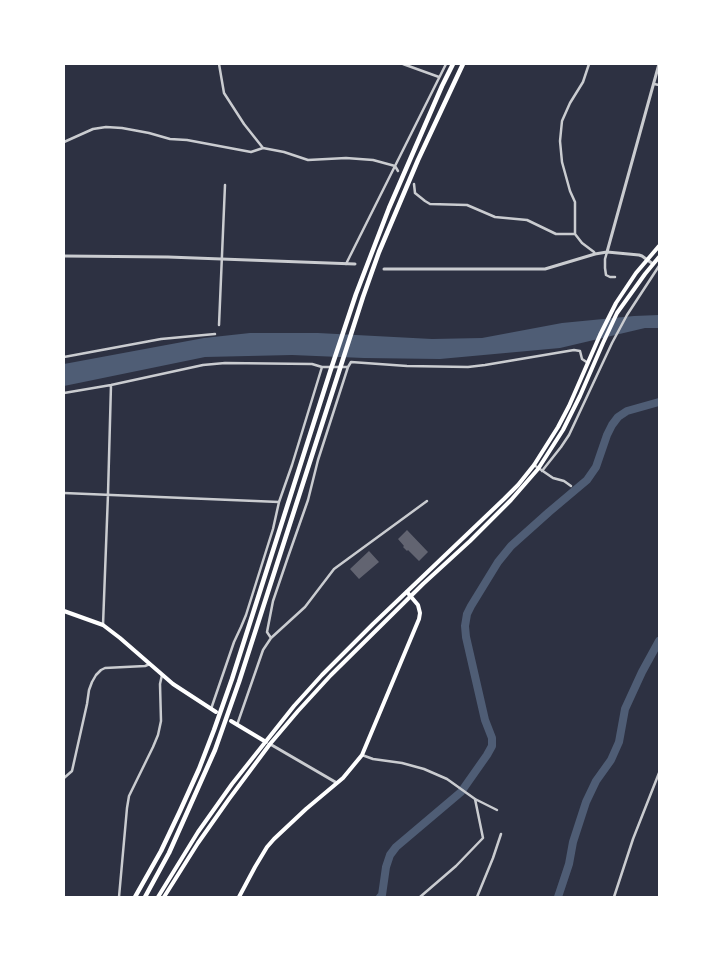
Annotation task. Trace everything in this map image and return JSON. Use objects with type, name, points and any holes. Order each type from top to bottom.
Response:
[{"type":"highway","points":[[135,897],[180,811],[214,730],[330,372],[372,249],[453,64]]},
{"type":"highway","points":[[145,897],[169,853],[215,750],[239,682],[351,332],[396,211],[463,64]]},
{"type":"main road","points":[[158,897],[198,832],[232,784],[294,706],[322,675],[518,485],[534,465],[569,406],[591,354],[611,314],[628,285],[659,246]]},
{"type":"main road","points":[[164,897],[212,822],[270,744],[298,711],[331,675],[470,541],[540,470],[566,424],[618,313],[628,296],[659,257]]},
{"type":"main road","points":[[239,897],[254,867],[267,847],[337,783],[362,755],[419,619],[420,610],[418,605],[407,592]]},
{"type":"main road","points":[[64,611],[103,626],[173,684],[216,712]]},
{"type":"main road","points":[[231,721],[270,744]]},
{"type":"street","points":[[219,64],[224,93],[244,124],[263,148]]},
{"type":"street","points":[[403,64],[439,77]]},
{"type":"street","points":[[346,264],[446,64]]},
{"type":"street","points":[[589,64],[583,82],[562,121],[560,141],[562,162],[575,202],[575,234],[595,254]]},
{"type":"street","points":[[615,277],[606,275],[605,259],[659,64]]},
{"type":"street","points":[[654,84],[659,85]]},
{"type":"street","points":[[64,142],[93,129],[116,128],[149,132],[170,139],[187,140],[251,152],[263,148],[284,152],[308,160],[346,158],[373,160],[395,166],[398,171]]},
{"type":"street","points":[[414,184],[415,194],[430,204],[467,205],[495,217],[527,220],[556,234],[575,234]]},
{"type":"street","points":[[219,325],[225,186]]},
{"type":"street","points":[[384,269],[545,269],[607,252],[639,255],[653,264]]},
{"type":"street","points":[[64,256],[168,257],[355,264]]},
{"type":"street","points":[[540,470],[562,446],[569,435],[612,343],[627,315],[659,266]]},
{"type":"street","points":[[64,357],[161,339],[215,334]]},
{"type":"street","points":[[271,638],[267,632],[274,602],[351,362],[407,366],[477,366],[574,350],[580,351],[582,359],[588,362]]},
{"type":"street","points":[[64,393],[203,365],[225,363],[312,364],[322,367],[348,367]]},
{"type":"street","points":[[211,709],[234,642],[246,616],[279,502],[322,367]]},
{"type":"street","points":[[103,626],[110,385]]},
{"type":"street","points":[[534,465],[553,478],[564,481],[570,486]]},
{"type":"street","points":[[64,492],[279,502]]},
{"type":"street","points":[[237,725],[263,650],[271,638],[305,607],[334,569],[427,501]]},
{"type":"street","points":[[64,778],[72,771],[88,704],[89,690],[96,675],[105,668],[145,666],[150,664]]},
{"type":"street","points":[[119,897],[127,808],[132,790],[158,735],[161,721],[160,684],[162,674]]},
{"type":"street","points":[[270,744],[337,783]]},
{"type":"street","points":[[362,755],[424,769],[447,779],[475,799],[497,810]]},
{"type":"street","points":[[614,897],[632,839],[659,773]]},
{"type":"street","points":[[420,897],[456,866],[483,838],[475,799]]},
{"type":"street","points":[[477,897],[501,834]]},
{"type":"water","points":[[659,315],[659,328],[645,328],[560,348],[440,359],[292,355],[205,357],[64,386],[64,364],[204,338],[250,333],[318,333],[432,339],[482,338],[562,323]]},
{"type":"building","points":[[407,530],[428,552],[419,561],[403,547],[398,539]]},
{"type":"building","points":[[369,551],[379,562],[359,579],[350,569]]},
{"type":"waterway","points":[[380,897],[390,855],[396,847],[461,792],[492,746],[492,738],[485,720],[466,637],[465,626],[467,614],[471,606],[498,562],[511,546],[587,480],[596,467],[607,435],[618,417],[627,411],[659,402]]},
{"type":"waterway","points":[[558,897],[586,802],[596,781],[611,760],[619,742],[625,709],[659,641]]}]
